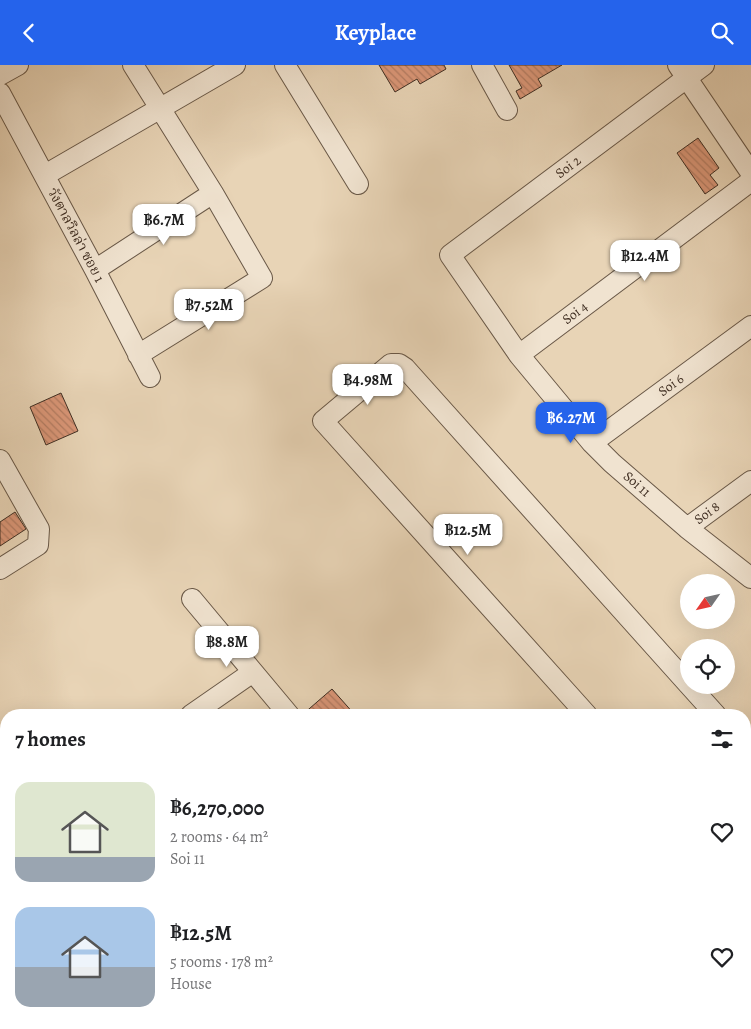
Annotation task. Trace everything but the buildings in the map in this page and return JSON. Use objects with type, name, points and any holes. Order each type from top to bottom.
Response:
[{"type":"street","points":[[0,75],[18,65]]},
{"type":"street","points":[[133,65],[213,193],[262,278],[138,355]]},
{"type":"street","points":[[45,175],[235,65]]},
{"type":"street","points":[[285,65],[358,184]]},
{"type":"street","points":[[482,65],[507,110]]},
{"type":"street","name":"Soi 2","points":[[450,255],[682,72],[704,65]]},
{"type":"street","points":[[682,72],[751,173]]},
{"type":"street","name":"วังตาลวิลล่า ซอย 1","points":[[0,93],[150,377]]},
{"type":"street","name":"Soi 4","points":[[519,355],[751,181]]},
{"type":"street","points":[[95,270],[213,193]]},
{"type":"street","name":"Soi 11","points":[[450,255],[519,355],[592,443],[612,463],[687,528],[751,577]]},
{"type":"street","name":"Soi 6","points":[[592,443],[751,327]]},
{"type":"street","points":[[582,709],[323,421],[392,364],[398,364],[405,368],[680,675]]},
{"type":"street","points":[[0,460],[39,529],[38,545],[0,569]]},
{"type":"street","name":"Soi 8","points":[[687,528],[751,481]]},
{"type":"street","points":[[192,599],[284,709]]},
{"type":"street","points":[[200,709],[253,672]]},
{"type":"street","points":[[697,694],[711,709]]}]
